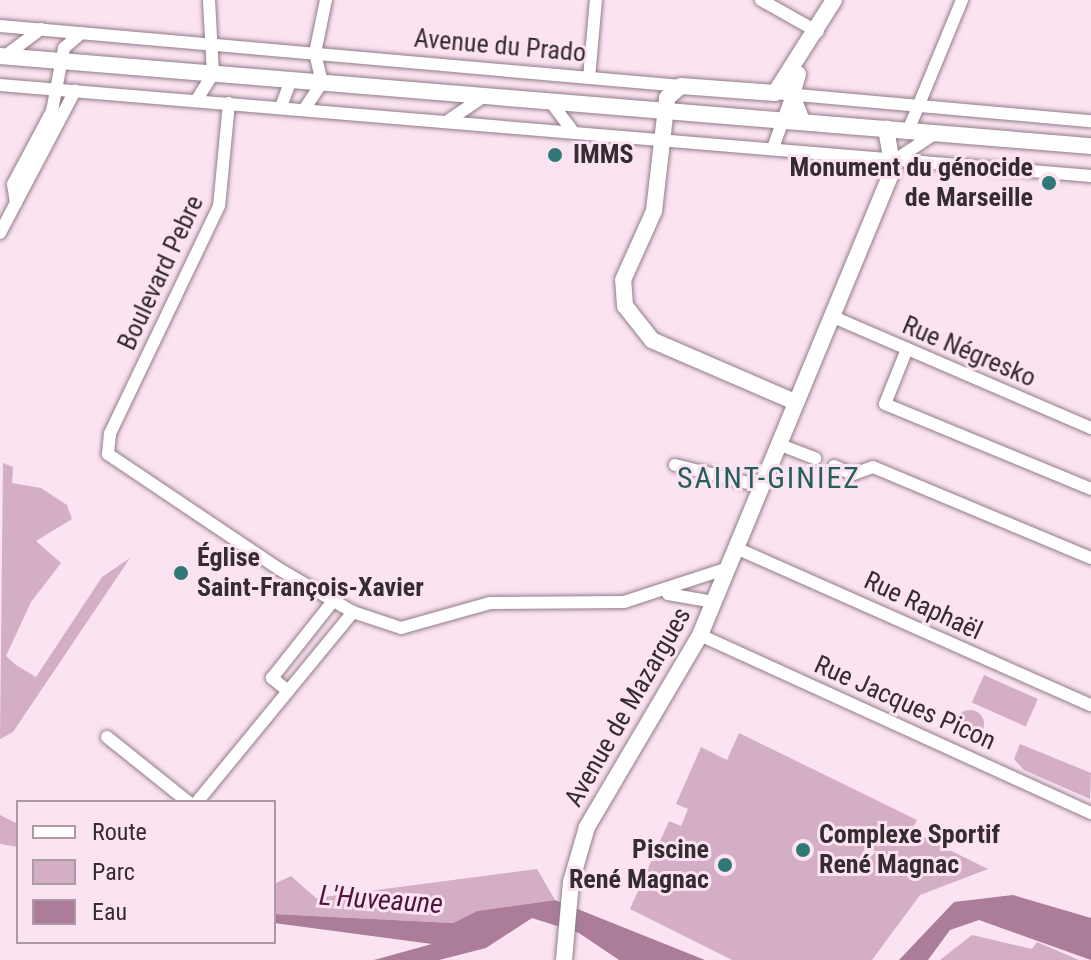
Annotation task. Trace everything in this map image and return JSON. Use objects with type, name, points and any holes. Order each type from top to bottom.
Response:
[{"type":"street","points":[[196,101],[213,74],[209,0]]},
{"type":"street","points":[[305,108],[316,99],[327,78],[315,53],[326,0]]},
{"type":"street","points":[[589,78],[596,0]]},
{"type":"street","points":[[761,0],[818,32]]},
{"type":"street","points":[[775,93],[802,59],[834,0]]},
{"type":"street","points":[[908,131],[962,0]]},
{"type":"street","name":"Avenue du Prado","points":[[0,26],[1091,121]]},
{"type":"street","points":[[2,56],[41,29]]},
{"type":"street","points":[[16,203],[13,184],[58,89],[59,62],[81,33]]},
{"type":"street","name":"Avenue du Prado","points":[[2,56],[291,80],[327,78],[419,91],[1091,146]]},
{"type":"street","points":[[773,148],[802,59]]},
{"type":"street","points":[[281,107],[291,80]]},
{"type":"street","points":[[0,85],[418,117],[1091,176]]},
{"type":"street","points":[[681,86],[664,110],[654,211],[623,280],[631,319],[668,350],[795,402]]},
{"type":"street","points":[[0,233],[75,91]]},
{"type":"street","name":"Avenue du Prado","points":[[418,117],[419,91]]},
{"type":"street","name":"Avenue du Prado","points":[[449,120],[486,95]]},
{"type":"street","points":[[792,95],[802,121]]},
{"type":"street","name":"Avenue du Prado","points":[[550,101],[573,131]]},
{"type":"street","name":"Boulevard Pebre","points":[[229,103],[219,206],[110,434],[108,454],[333,601]]},
{"type":"street","points":[[886,129],[895,160]]},
{"type":"street","points":[[895,160],[936,133]]},
{"type":"street","name":"Avenue de Mazargues","points":[[564,960],[569,902],[587,827],[700,635],[895,160]]},
{"type":"street","name":"Rue Négresko","points":[[831,316],[1091,428]]},
{"type":"street","points":[[907,349],[885,404],[1091,489]]},
{"type":"street","points":[[778,444],[815,458]]},
{"type":"street","points":[[675,465],[760,486]]},
{"type":"street","points":[[834,466],[853,474],[873,467],[1091,558]]},
{"type":"street","name":"Rue Raphaël","points":[[736,548],[1091,705]]},
{"type":"street","points":[[288,691],[272,678],[333,601],[353,612],[415,628],[490,603],[653,595],[687,588],[728,568]]},
{"type":"street","points":[[687,588],[714,602]]},
{"type":"street","points":[[199,800],[353,612]]},
{"type":"street","name":"Rue Jacques Picon","points":[[700,635],[1091,813]]},
{"type":"street","points":[[107,737],[186,800]]},
{"type":"green space","points":[[3,463],[13,467],[12,483],[41,488],[67,505],[72,519],[36,541],[61,563],[31,602],[6,656],[16,665],[36,677],[102,577],[130,558],[13,732],[0,739]]},
{"type":"green space","points":[[984,675],[1038,699],[1026,726],[972,702]]},
{"type":"green space","points":[[970,710],[980,714],[984,724],[980,734],[970,738],[960,734],[956,724],[960,714]]},
{"type":"green space","name":"Complexe Sportif René Magnac","points":[[739,733],[917,820],[911,831],[988,869],[920,895],[872,960],[732,960],[630,909],[669,821],[681,826],[688,809],[676,804],[701,747],[727,760]]},
{"type":"green space","points":[[1020,744],[1091,773],[1090,799],[1024,770],[1014,759]]},
{"type":"green space","points":[[0,815],[16,823],[16,847],[0,844]]},
{"type":"green space","points":[[537,869],[555,900],[477,911],[453,923],[276,914],[276,883],[291,876],[316,898]]},
{"type":"green space","points":[[972,935],[1032,949],[1037,942],[1079,960],[940,960]]},
{"type":"water","points":[[1013,895],[1091,918],[1091,960],[979,920],[950,930],[928,960],[899,960],[954,902]]},
{"type":"water","points":[[555,900],[705,960],[619,960],[579,933],[532,918],[486,948],[439,960],[374,960],[432,944],[276,923],[276,914],[453,923],[477,911]]},
{"type":"place","name":"IMMS","points":[[555,155]]},
{"type":"place","name":"Monument du génocide de Marseille","points":[[1049,183]]},
{"type":"place","name":"Église Saint-François-Xavier","points":[[181,573]]},
{"type":"place","name":"Complexe Sportif René Magnac","points":[[803,850]]},
{"type":"place","name":"Piscine René Magnac","points":[[725,865]]},
{"type":"district","name":"SAINT-GINIEZ","points":[[769,478]]},
{"type":"water label","name":"L'Huveaune","points":[[381,900]]}]
